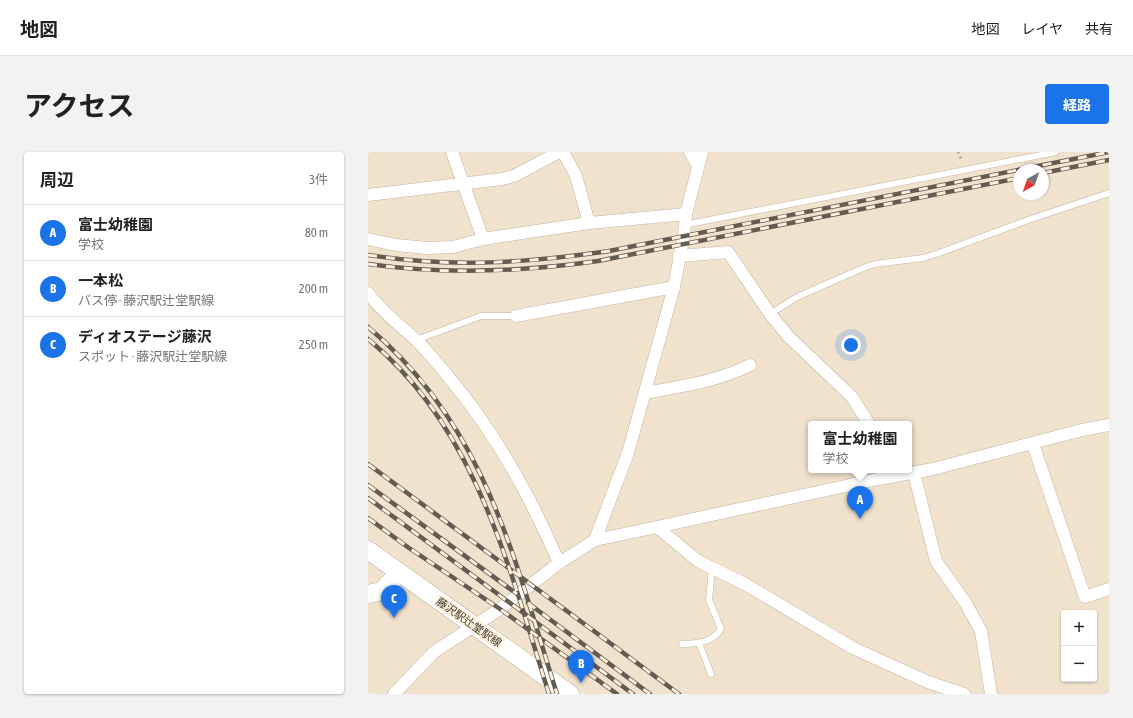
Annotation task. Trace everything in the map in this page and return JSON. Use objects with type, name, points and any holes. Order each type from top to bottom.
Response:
[{"type":"street","points":[[452,152],[483,239]]},
{"type":"street","points":[[368,195],[486,182],[514,176],[559,152]]},
{"type":"street","points":[[563,152],[576,176],[589,223]]},
{"type":"street","points":[[690,152],[698,166]]},
{"type":"street","points":[[595,540],[628,453],[674,287],[684,235],[685,219],[702,152]]},
{"type":"street","points":[[368,239],[396,245],[427,248],[453,247],[483,239],[589,223],[685,219]]},
{"type":"street","points":[[679,256],[728,252],[770,314],[790,337],[852,396],[867,421]]},
{"type":"street","points":[[516,316],[674,287]]},
{"type":"street","points":[[368,293],[416,340],[447,375],[485,424],[525,492],[542,524],[559,563]]},
{"type":"street","points":[[645,392],[706,382],[728,376],[750,365]]},
{"type":"street","points":[[912,472],[1033,444],[1082,430],[1109,425]]},
{"type":"street","points":[[1033,444],[1085,597],[1109,589]]},
{"type":"street","points":[[394,694],[434,652],[475,626],[559,563],[595,540],[905,473]]},
{"type":"street","points":[[910,473],[936,561],[965,602],[981,631],[991,694]]},
{"type":"street","points":[[657,527],[698,561],[745,584],[853,648],[928,682],[964,694]]},
{"type":"street","name":"藤沢駅辻堂駅線","points":[[368,550],[570,694]]},
{"type":"street","points":[[368,594],[382,590],[399,572]]},
{"type":"lane","points":[[685,219],[1056,152]]},
{"type":"lane","points":[[770,314],[797,297],[863,268],[875,264],[923,258],[939,254],[1031,219],[1109,193]]},
{"type":"lane","points":[[416,340],[481,316],[516,316]]},
{"type":"lane","points":[[682,644],[699,643],[716,636],[721,629],[709,600],[712,568]]},
{"type":"lane","points":[[699,643],[711,674]]},
{"type":"railway","points":[[368,255],[429,262],[459,263],[548,259],[609,251],[1109,152]]},
{"type":"railway","points":[[1049,172],[1109,160]]},
{"type":"railway","points":[[368,264],[426,270],[454,271],[512,270],[569,265],[598,261],[1013,179]]},
{"type":"railway","points":[[368,327],[408,365],[441,406],[468,450],[490,495],[509,543],[557,694]]},
{"type":"railway","points":[[368,339],[405,374],[436,414],[462,457],[484,502],[503,550],[549,694]]},
{"type":"railway","points":[[368,464],[679,694]]},
{"type":"railway","points":[[368,485],[517,594]]},
{"type":"railway","points":[[368,498],[633,694]]},
{"type":"railway","points":[[368,518],[409,548],[500,609],[617,694]]},
{"type":"railway","points":[[528,603],[650,694]]},
{"type":"place","name":"富士幼稚園","points":[[860,519]]},
{"type":"place","name":"ディオステージ藤沢","points":[[394,618]]},
{"type":"place","name":"一本松","points":[[581,683]]}]
